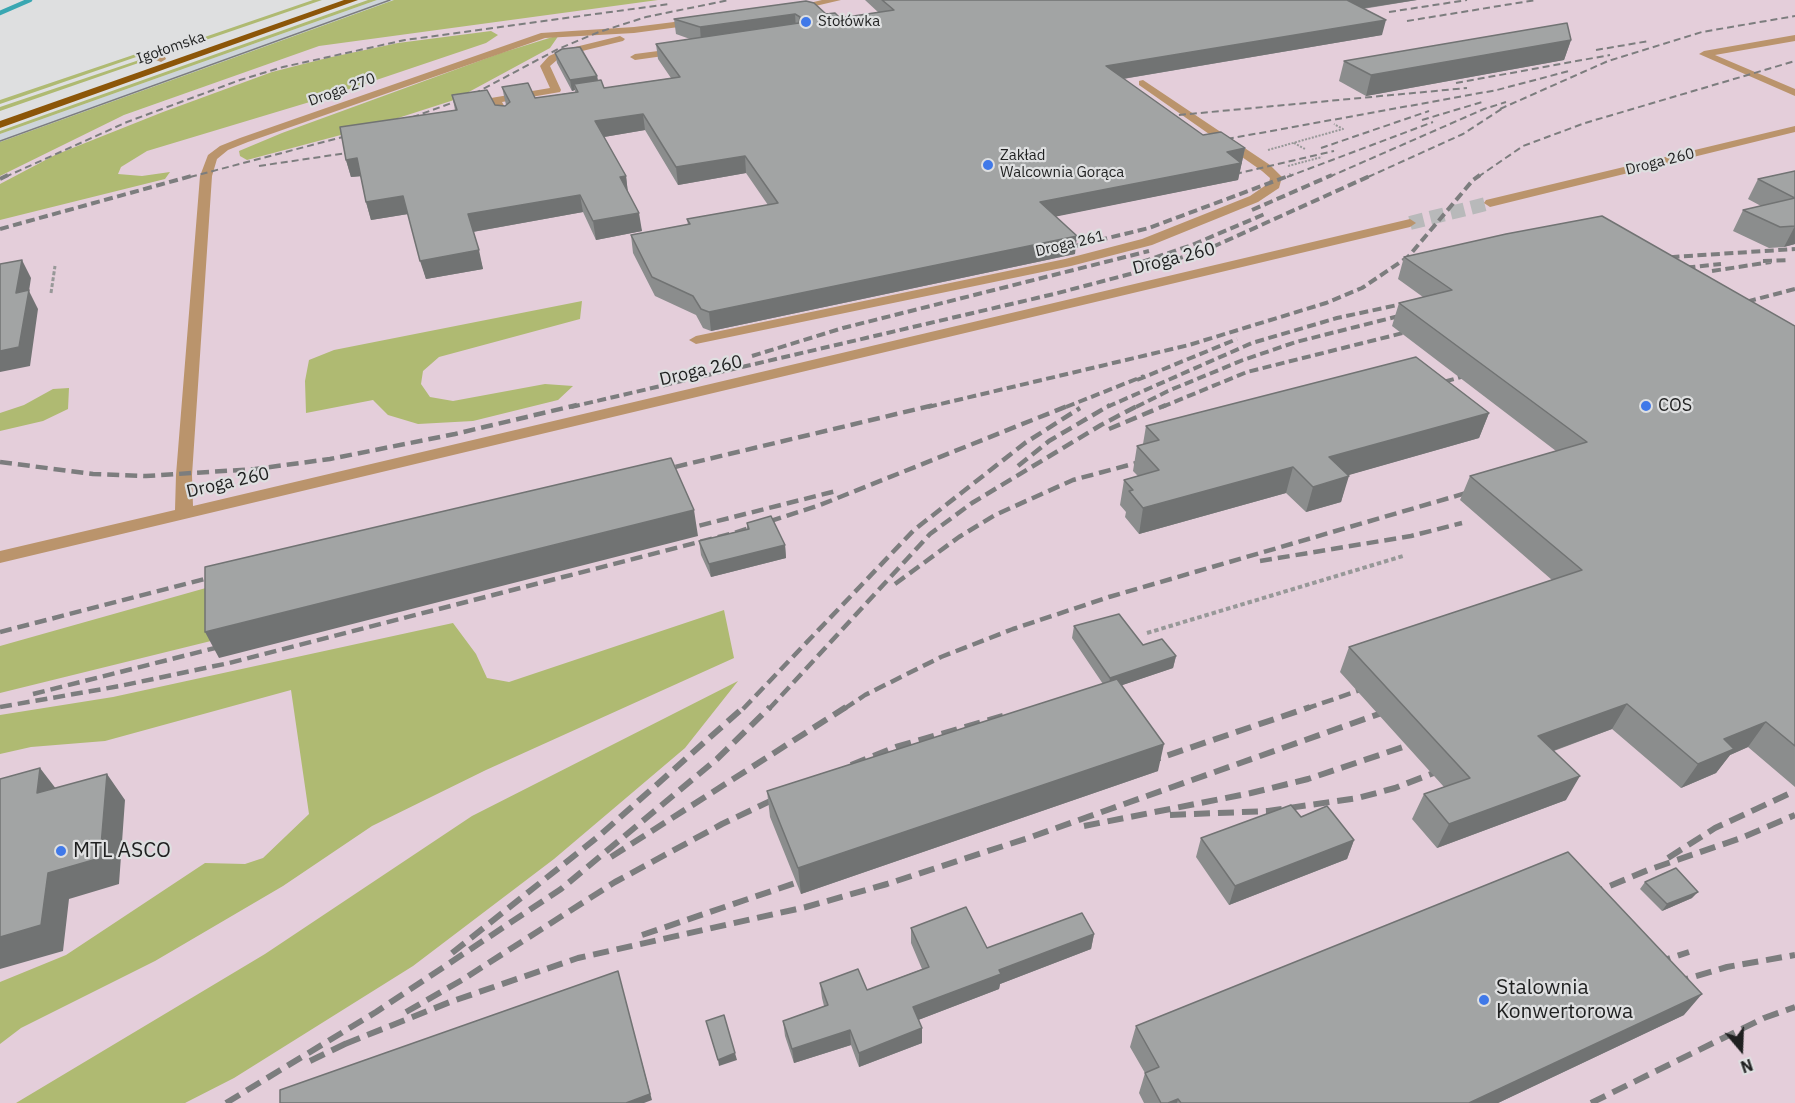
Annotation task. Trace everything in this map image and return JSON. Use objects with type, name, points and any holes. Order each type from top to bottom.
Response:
[{"type":"main road","name":"Igołomska","points":[[0,115],[332,0]]},
{"type":"main road","name":"Igołomska","points":[[0,124],[353,0]]},
{"type":"lane","points":[[787,9],[836,0]]},
{"type":"lane","name":"Droga 270","points":[[184,514],[184,475],[206,176],[212,157],[224,148],[244,140],[544,35],[634,30],[708,20]]},
{"type":"lane","points":[[505,118],[494,96],[556,90],[545,66],[554,58],[567,52],[624,38]]},
{"type":"lane","points":[[1795,38],[1704,54],[1795,93]]},
{"type":"lane","points":[[635,57],[690,49]]},
{"type":"lane","points":[[149,54],[161,59]]},
{"type":"lane","points":[[1143,83],[1269,171]]},
{"type":"lane","points":[[533,94],[560,99]]},
{"type":"lane","name":"Droga 260","points":[[1490,203],[1795,129]]},
{"type":"lane","name":"Droga 261","points":[[696,340],[1066,263],[1147,242],[1254,199],[1275,185],[1276,177],[1269,171]]},
{"type":"lane","name":"Droga 260","points":[[0,557],[1410,223]]},
{"type":"path","points":[[1247,156],[1343,129],[1334,124]]},
{"type":"path","points":[[1293,143],[1305,149]]},
{"type":"path","points":[[1269,171],[1322,157]]},
{"type":"path","points":[[51,293],[55,266]]},
{"type":"path","points":[[1147,633],[1403,556]]},
{"type":"shaded area","points":[[377,0],[394,0],[0,142],[0,134]]},
{"type":"shaded area","points":[[443,0],[1795,0],[1795,1103],[0,1103],[0,160]]},
{"type":"green space","points":[[313,0],[322,0],[162,55],[155,54]]},
{"type":"green space","points":[[368,0],[377,0],[0,134],[0,131]]},
{"type":"green space","points":[[394,0],[658,0],[319,46],[124,115],[0,176],[0,142]]},
{"type":"green space","points":[[491,31],[498,35],[486,43],[323,98],[147,151],[121,167],[118,174],[142,176],[170,172],[165,179],[0,220],[0,184],[55,155],[163,112],[272,72],[327,58],[398,43]]},
{"type":"green space","points":[[559,35],[550,48],[454,100],[367,128],[247,160],[240,156],[239,151],[282,133],[501,53]]},
{"type":"green space","points":[[139,53],[142,55],[0,104],[0,100]]},
{"type":"green space","points":[[148,57],[150,59],[0,111],[0,107]]},
{"type":"green space","points":[[582,301],[580,319],[439,357],[423,371],[421,384],[430,397],[453,401],[545,384],[573,386],[558,400],[473,421],[418,424],[388,415],[373,400],[306,413],[305,381],[309,360],[334,350]]},
{"type":"green space","points":[[69,388],[68,409],[43,421],[0,431],[0,413],[24,405],[53,389]]},
{"type":"green space","points":[[220,584],[219,639],[0,693],[0,646]]},
{"type":"green space","points":[[724,610],[734,658],[486,770],[372,826],[283,886],[155,961],[21,1028],[0,1044],[0,982],[66,955],[205,863],[245,864],[263,858],[309,814],[291,690],[105,741],[31,747],[0,754],[0,715],[113,697],[453,623],[476,654],[487,678],[509,682]]},
{"type":"green space","points":[[738,681],[685,748],[554,859],[413,966],[234,1078],[185,1103],[16,1103],[265,954],[472,816]]},
{"type":"building","name":"Zakład Walcownia Gorąca","points":[[882,0],[1347,0],[1386,20],[1106,66],[1203,135],[1221,132],[1245,148],[1227,152],[1241,163],[1040,202],[1077,236],[709,312],[701,309],[693,296],[652,277],[631,235],[690,224],[687,219],[778,203],[745,156],[676,167],[643,114],[595,121],[626,176],[620,177],[639,213],[593,221],[580,195],[468,214],[479,250],[420,261],[403,196],[366,202],[357,158],[346,160],[340,127],[457,110],[452,95],[487,90],[495,105],[505,106],[510,102],[502,87],[528,83],[535,98],[578,92],[574,84],[601,80],[604,88],[680,77],[656,44],[799,23],[800,17],[795,14],[700,27],[674,19],[806,1],[814,3],[826,14],[835,13],[840,18],[894,10]]},
{"type":"building","points":[[1567,23],[1571,40],[1371,75],[1344,61]]},
{"type":"building","points":[[580,47],[597,76],[570,80],[555,53],[562,49]]},
{"type":"building","points":[[1795,171],[1795,198],[1758,179]]},
{"type":"building","points":[[1795,198],[1795,226],[1780,227],[1743,210]]},
{"type":"building","points":[[1602,216],[1795,326],[1795,746],[1766,722],[1724,739],[1734,749],[1698,764],[1627,704],[1538,736],[1580,776],[1449,824],[1424,794],[1470,778],[1349,647],[1582,570],[1470,476],[1587,442],[1399,303],[1452,290],[1404,257],[1506,234]]},
{"type":"building","points":[[22,260],[16,293],[29,290],[19,347],[0,351],[0,264]]},
{"type":"building","points":[[1416,357],[1489,413],[1329,457],[1349,476],[1313,487],[1293,467],[1143,508],[1129,491],[1133,490],[1124,480],[1159,470],[1137,446],[1159,440],[1146,426]]},
{"type":"building","points":[[671,458],[694,510],[205,632],[205,567]]},
{"type":"building","points":[[771,516],[785,545],[709,564],[699,541],[749,529],[747,523]]},
{"type":"building","points":[[1119,614],[1143,645],[1162,639],[1176,656],[1110,678],[1074,626]]},
{"type":"building","points":[[1117,679],[1164,744],[798,868],[767,791]]},
{"type":"building","name":"MTL ASCO","points":[[40,768],[37,793],[107,774],[100,858],[48,873],[41,925],[0,937],[0,779]]},
{"type":"building","points":[[1291,805],[1301,817],[1327,806],[1354,840],[1235,886],[1201,838]]},
{"type":"building","name":"Stalownia Konwertorowa","points":[[1568,852],[1702,994],[1469,1103],[1181,1103],[1178,1099],[1161,1103],[1145,1073],[1159,1067],[1136,1026]]},
{"type":"building","points":[[1676,868],[1698,892],[1667,904],[1645,882]]},
{"type":"building","points":[[966,907],[987,948],[1082,913],[1094,934],[999,970],[1001,974],[913,1007],[922,1028],[859,1053],[850,1030],[792,1049],[783,1021],[828,1005],[820,983],[858,969],[867,990],[929,967],[911,928]]},
{"type":"building","points":[[618,971],[650,1094],[626,1103],[280,1103],[280,1090]]},
{"type":"building","points":[[724,1015],[735,1053],[718,1060],[706,1021]]},
{"type":"waterway","points":[[0,13],[30,0]]},
{"type":"tunnel","points":[[1410,223],[1490,203]]},
{"type":"tram line","points":[[0,141],[390,0]]},
{"type":"railway","points":[[402,121],[468,97],[558,49],[599,32],[646,17],[729,0]]},
{"type":"railway","points":[[1389,12],[1467,0]]},
{"type":"railway","points":[[1407,21],[1536,0]]},
{"type":"railway","points":[[5,177],[127,122],[240,80],[283,67],[405,40],[669,4]]},
{"type":"railway","points":[[1504,107],[1608,61],[1702,32],[1795,16]]},
{"type":"railway","points":[[1596,50],[1649,41]]},
{"type":"railway","points":[[1456,83],[1610,55]]},
{"type":"railway","points":[[1478,177],[1523,146],[1585,123],[1795,61]]},
{"type":"railway","points":[[1216,141],[1497,90],[1569,71]]},
{"type":"railway","points":[[1157,117],[1467,88]]},
{"type":"railway","points":[[1422,120],[1482,102]]},
{"type":"railway","points":[[1329,177],[1484,109],[1506,102]]},
{"type":"railway","points":[[1368,177],[1463,134],[1504,107]]},
{"type":"railway","points":[[1500,109],[1504,107]]},
{"type":"railway","points":[[1321,148],[1429,111]]},
{"type":"railway","points":[[1287,177],[1433,122]]},
{"type":"railway","points":[[190,177],[358,133]]},
{"type":"railway","points":[[259,166],[360,151]]},
{"type":"railway","points":[[1235,174],[1334,151]]},
{"type":"railway","points":[[0,179],[8,175]]},
{"type":"railway","points":[[0,229],[195,175]]},
{"type":"railway","points":[[1059,250],[1149,228],[1291,175]]},
{"type":"railway","points":[[1252,210],[1332,175]]},
{"type":"railway","points":[[571,407],[1054,294],[1130,274],[1208,249],[1372,175]]},
{"type":"railway","points":[[928,407],[1189,345],[1326,303],[1362,288],[1408,257],[1473,180],[1480,175]]},
{"type":"railway","points":[[1142,262],[1192,245],[1267,213]]},
{"type":"railway","points":[[1657,258],[1795,249]]},
{"type":"railway","points":[[752,356],[843,328],[1149,251]]},
{"type":"railway","points":[[1763,261],[1790,260]]},
{"type":"railway","points":[[1712,271],[1771,262]]},
{"type":"railway","points":[[1673,269],[1721,264]]},
{"type":"railway","points":[[1734,305],[1795,289]]},
{"type":"railway","points":[[1107,407],[1252,343],[1337,318],[1416,301]]},
{"type":"railway","points":[[1136,407],[1243,360],[1296,342],[1411,313]]},
{"type":"railway","points":[[1162,407],[1247,372],[1419,329]]},
{"type":"railway","points":[[1137,380],[1237,339]]},
{"type":"railway","points":[[1432,385],[1476,373]]},
{"type":"railway","points":[[1066,407],[1144,376]]},
{"type":"railway","points":[[0,462],[93,474],[146,476],[255,469],[330,459],[455,434],[577,405]]},
{"type":"railway","points":[[658,471],[934,405]]},
{"type":"railway","points":[[0,707],[120,686],[229,663],[734,533],[820,505],[1070,405]]},
{"type":"railway","points":[[1018,466],[1049,441],[1110,405]]},
{"type":"railway","points":[[769,709],[930,534],[972,503],[1101,425],[1139,405]]},
{"type":"railway","points":[[1109,429],[1166,405]]},
{"type":"railway","points":[[743,709],[914,530],[1025,443],[1080,408]]},
{"type":"railway","points":[[895,584],[959,537],[995,515],[1073,480],[1151,459]]},
{"type":"railway","points":[[844,709],[865,695],[941,657],[1013,629],[1109,597],[1480,489]]},
{"type":"railway","points":[[682,530],[836,491]]},
{"type":"railway","points":[[1260,561],[1411,536],[1462,523]]},
{"type":"railway","points":[[0,632],[220,575]]},
{"type":"railway","points":[[33,694],[231,644]]},
{"type":"railway","points":[[1305,709],[1372,686]]},
{"type":"railway","points":[[452,953],[599,836],[744,707]]},
{"type":"railway","points":[[226,1103],[376,1012],[561,889],[717,759],[770,707]]},
{"type":"railway","points":[[611,857],[846,707]]},
{"type":"railway","points":[[1145,763],[1310,707]]},
{"type":"railway","points":[[345,1044],[450,1002],[578,958],[806,907],[887,884],[1031,837],[1393,709]]},
{"type":"railway","points":[[851,765],[896,747],[1003,716]]},
{"type":"railway","points":[[1084,826],[1251,793],[1308,779],[1421,741]]},
{"type":"railway","points":[[1170,815],[1268,811],[1358,798],[1395,788],[1449,767]]},
{"type":"railway","points":[[1668,858],[1715,828],[1795,791]]},
{"type":"railway","points":[[406,1012],[462,980],[615,882],[722,824],[783,795]]},
{"type":"railway","points":[[1588,895],[1648,870],[1741,838],[1795,815]]},
{"type":"railway","points":[[642,935],[813,877]]},
{"type":"railway","points":[[1655,963],[1689,952]]},
{"type":"railway","points":[[1673,983],[1727,967],[1795,955]]},
{"type":"railway","points":[[1591,1103],[1764,1018],[1795,1007]]},
{"type":"railway","points":[[310,1061],[353,1040]]},
{"type":"place","name":"Stołówka","points":[[806,22]]},
{"type":"place","name":"Zakład Walcownia Gorąca","points":[[988,165]]},
{"type":"place","name":"COS","points":[[1646,406]]},
{"type":"place","name":"MTL ASCO","points":[[61,851]]},
{"type":"place","name":"Stalownia Konwertorowa","points":[[1484,1000]]}]
